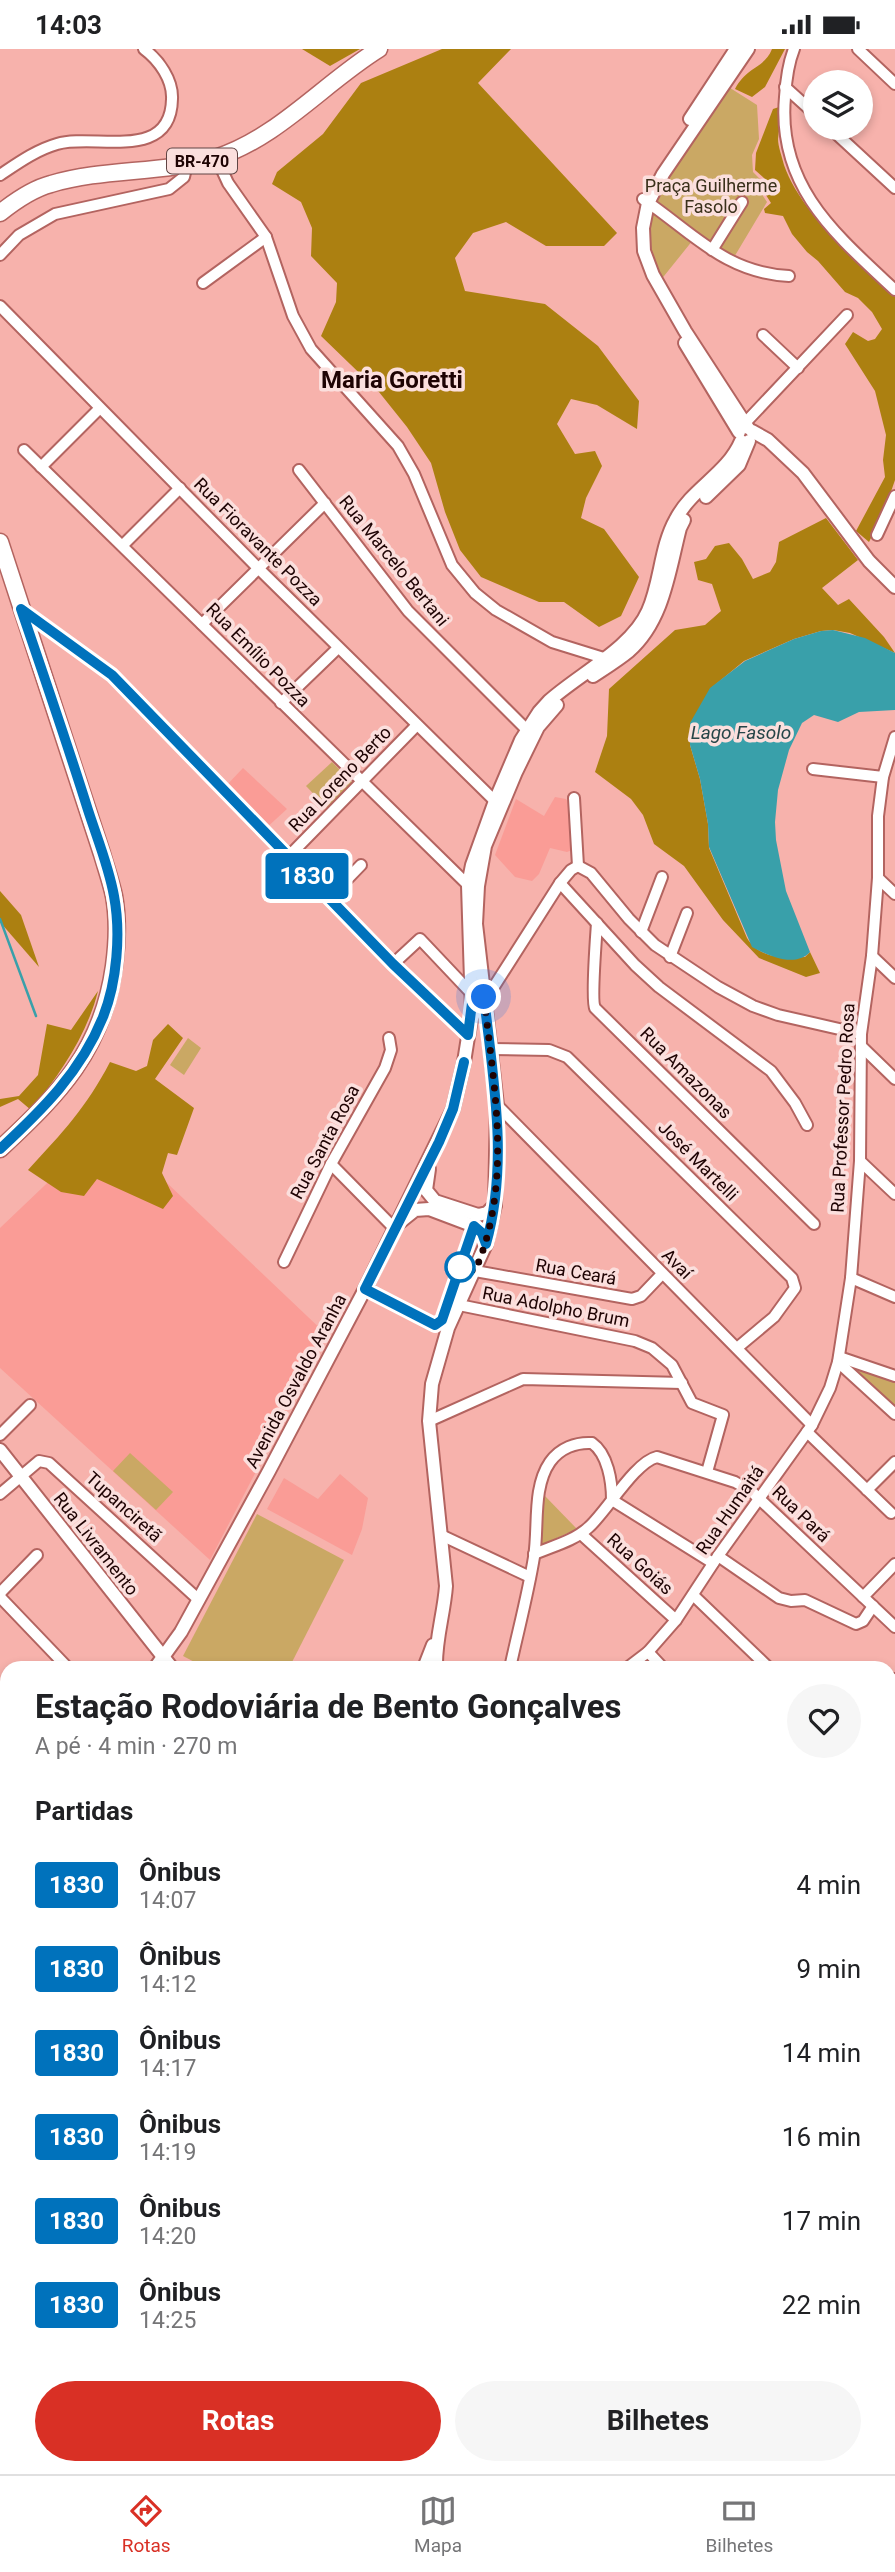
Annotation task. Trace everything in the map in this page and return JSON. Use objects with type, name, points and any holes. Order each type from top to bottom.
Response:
[{"type":"highway","name":"BR-470","points":[[0,213],[48,184],[187,164],[216,157],[263,135],[351,67],[379,49]]},
{"type":"highway","points":[[0,541],[6,578],[21,609],[102,854],[114,897],[116,934],[111,987],[92,1043],[72,1075],[49,1103],[0,1149]]},
{"type":"main road","points":[[427,1661],[439,1628],[446,1587],[443,1536],[429,1422],[435,1373],[449,1328],[486,1244],[495,1205],[497,1105],[478,996],[468,885],[476,851],[530,733],[570,692],[609,660],[628,652],[639,641],[656,615],[662,599],[684,519],[732,474],[744,456],[746,434],[646,277],[639,255],[637,232],[657,170],[736,49]]},
{"type":"main road","points":[[646,201],[748,49]]},
{"type":"main road","points":[[746,434],[763,436],[803,473],[869,561],[895,587]]},
{"type":"main road","points":[[478,996],[478,886],[485,846],[498,804]]},
{"type":"main road","name":"Avenida Osvaldo Aranha","points":[[165,1661],[365,1289],[432,1155],[453,1109],[478,996]]},
{"type":"main road","points":[[464,1062],[475,1052],[489,1049]]},
{"type":"main road","points":[[432,1155],[426,1190],[432,1199],[478,1215],[486,1213],[495,1205]]},
{"type":"main road","points":[[395,1227],[415,1210],[429,1209],[474,1226],[482,1233],[486,1244]]},
{"type":"main road","name":"Rua Livramento","points":[[0,1450],[160,1661]]},
{"type":"main road","points":[[437,1661],[439,1628]]},
{"type":"street","points":[[0,175],[32,154],[57,144],[80,140],[139,142],[159,130],[171,111],[171,86],[159,64],[144,49]]},
{"type":"street","points":[[794,49],[785,87],[784,136],[798,179],[810,201],[844,241],[895,290]]},
{"type":"street","points":[[859,49],[895,84]]},
{"type":"street","points":[[785,87],[803,103]]},
{"type":"street","points":[[843,140],[895,188]]},
{"type":"street","points":[[216,157],[228,183],[266,237],[300,333],[311,349],[398,446],[414,474],[452,565],[475,593],[505,615],[561,645],[609,660]]},
{"type":"street","points":[[0,255],[19,235],[55,214],[169,189],[184,177],[187,164]]},
{"type":"street","points":[[646,201],[712,250],[753,271],[789,276]]},
{"type":"street","points":[[712,250],[742,202]]},
{"type":"street","points":[[203,283],[266,237]]},
{"type":"street","name":"Rua Fioravante Pozza","points":[[0,306],[99,409],[498,804]]},
{"type":"street","points":[[746,434],[798,368],[847,315]]},
{"type":"street","points":[[762,335],[798,368]]},
{"type":"street","points":[[41,467],[99,409]]},
{"type":"street","name":"Rua Emílio Pozza","points":[[24,450],[468,885]]},
{"type":"street","name":"Rua Marcelo Bertani","points":[[299,470],[408,611],[530,733]]},
{"type":"street","points":[[123,545],[180,488]]},
{"type":"street","points":[[877,535],[895,499]]},
{"type":"street","points":[[202,624],[325,503]]},
{"type":"street","points":[[0,558],[6,578]]},
{"type":"street","points":[[21,609],[112,675],[393,964],[468,1035]]},
{"type":"street","points":[[281,703],[338,647]]},
{"type":"street","name":"Rua Loreno Berto","points":[[288,857],[417,725]]},
{"type":"street","name":"Rua Professor Pedro Rosa","points":[[838,1359],[851,1278],[860,1161],[861,1040],[872,956],[878,878],[878,816],[883,777],[895,737]]},
{"type":"street","points":[[813,769],[883,777]]},
{"type":"street","points":[[574,798],[578,866]]},
{"type":"street","points":[[329,898],[361,865]]},
{"type":"street","points":[[393,964],[420,939],[478,996],[490,995],[561,883],[570,870],[578,866]]},
{"type":"street","points":[[578,866],[591,873],[641,932],[670,957],[753,1006],[861,1040],[895,1079]]},
{"type":"street","points":[[641,932],[662,877]]},
{"type":"street","points":[[878,878],[895,894]]},
{"type":"street","points":[[561,883],[635,965],[667,994],[771,1071],[795,1103],[807,1125]]},
{"type":"street","points":[[670,957],[687,913]]},
{"type":"street","name":"Rua Amazonas","points":[[597,923],[592,1001],[595,1008],[814,1224]]},
{"type":"street","points":[[872,956],[895,978]]},
{"type":"street","name":"Rua Santa Rosa","points":[[284,1262],[331,1164],[385,1068],[391,1050],[389,1038]]},
{"type":"street","name":"José Martelli","points":[[489,1049],[540,1049],[567,1057],[792,1278],[794,1288],[783,1308],[740,1352]]},
{"type":"street","name":"Avaí","points":[[497,1105],[758,1370],[809,1428],[891,1513]]},
{"type":"street","points":[[498,1129],[507,1124],[519,1126]]},
{"type":"street","points":[[860,1161],[895,1194]]},
{"type":"street","points":[[331,1164],[395,1227]]},
{"type":"street","name":"Rua Ceará","points":[[475,1271],[632,1299],[641,1296],[662,1274]]},
{"type":"street","points":[[851,1278],[895,1297]]},
{"type":"street","name":"Rua Adolpho Brum","points":[[459,1305],[635,1341],[652,1349],[668,1360],[688,1398],[697,1407],[723,1415],[707,1472]]},
{"type":"street","points":[[838,1359],[895,1376]]},
{"type":"street","points":[[838,1359],[895,1414]]},
{"type":"street","name":"Rua Humaitá","points":[[636,1661],[648,1652],[676,1620],[809,1428],[830,1388],[838,1359]]},
{"type":"street","points":[[429,1422],[523,1379],[682,1383]]},
{"type":"street","points":[[0,1435],[30,1405]]},
{"type":"street","points":[[512,1661],[534,1554],[541,1482],[550,1463],[565,1449],[582,1442],[592,1443],[597,1447],[610,1478],[612,1500],[779,1598],[805,1600],[856,1624],[863,1621],[873,1607]]},
{"type":"street","name":"Rua Pará","points":[[534,1554],[581,1534],[628,1481],[657,1457],[735,1482],[759,1498],[895,1627]]},
{"type":"street","name":"Tupanciretã","points":[[20,1475],[39,1461],[49,1463],[200,1600]]},
{"type":"street","points":[[867,1490],[895,1462]]},
{"type":"street","points":[[0,1494],[20,1475]]},
{"type":"street","name":"Rua Goiás","points":[[581,1534],[676,1620]]},
{"type":"street","points":[[443,1536],[530,1577]]},
{"type":"street","points":[[37,1555],[1,1592],[0,1597],[61,1661]]},
{"type":"street","points":[[863,1597],[895,1564]]},
{"type":"street","points":[[693,1595],[762,1661]]},
{"type":"street","points":[[648,1652],[656,1661]]},
{"type":"shaded area","points":[[302,49],[360,49],[330,66]]},
{"type":"shaded area","points":[[442,49],[511,49],[478,83],[617,233],[604,246],[546,246],[506,222],[473,233],[455,258],[465,291],[545,304],[598,346],[639,401],[637,429],[597,405],[571,399],[557,424],[575,454],[595,451],[602,466],[586,498],[581,518],[604,529],[639,577],[621,616],[599,627],[564,602],[539,602],[481,577],[460,550],[445,512],[431,463],[379,392],[321,336],[336,302],[337,283],[311,256],[312,228],[301,202],[272,184],[277,172],[323,134],[361,83]]},
{"type":"shaded area","points":[[772,49],[785,49],[765,87],[752,97],[735,89],[745,76],[769,56]]},
{"type":"shaded area","points":[[779,107],[781,119],[778,139],[784,165],[803,201],[832,236],[895,296],[895,480],[884,512],[869,542],[856,531],[885,477],[883,460],[886,435],[875,391],[845,344],[853,332],[868,341],[875,339],[882,329],[872,312],[858,298],[845,292],[807,252],[792,234],[783,216],[765,213],[764,209],[771,203],[764,192],[765,179],[755,170],[756,153],[773,109]]},
{"type":"shaded area","points":[[826,518],[858,560],[822,588],[838,605],[849,599],[895,653],[850,633],[833,630],[794,639],[744,661],[710,689],[690,745],[700,779],[708,824],[709,848],[747,938],[758,950],[773,956],[805,957],[810,952],[820,973],[806,977],[759,958],[723,920],[684,866],[654,844],[643,815],[631,799],[595,772],[607,736],[609,689],[675,630],[705,625],[721,611],[712,584],[698,580],[694,562],[706,559],[715,546],[729,543],[753,579],[770,572],[776,562],[779,542]]},
{"type":"shaded area","points":[[243,768],[287,809],[264,830],[225,787]]},
{"type":"shaded area","points":[[555,797],[566,799],[569,804],[572,850],[567,852],[550,848],[539,874],[532,881],[515,877],[495,855],[516,799],[544,816]]},
{"type":"shaded area","points":[[0,891],[21,915],[39,967],[0,922]]},
{"type":"shaded area","points":[[98,991],[80,1038],[31,1110],[18,1099],[0,1107],[0,1099],[19,1096],[38,1075],[47,1024],[71,1030]]},
{"type":"shaded area","points":[[168,1024],[183,1038],[155,1079],[194,1108],[177,1155],[168,1153],[162,1173],[173,1196],[163,1209],[97,1179],[84,1196],[61,1192],[28,1170],[83,1106],[110,1062],[136,1071],[147,1066],[153,1040]]},
{"type":"shaded area","points":[[107,1126],[327,1335],[210,1560],[0,1368],[0,1228]]},
{"type":"shaded area","points":[[340,1474],[368,1498],[362,1529],[352,1555],[267,1509],[284,1478],[318,1499]]},
{"type":"green space","name":"Praça Guilherme Fasolo","points":[[727,86],[757,105],[759,139],[752,155],[753,172],[763,182],[761,193],[767,202],[730,264],[693,240],[660,281],[650,259],[647,238],[651,201]]},
{"type":"green space","points":[[332,762],[354,784],[328,809],[306,786]]},
{"type":"green space","points":[[188,1038],[201,1048],[184,1075],[170,1065]]},
{"type":"green space","points":[[854,1367],[895,1382],[895,1407]]},
{"type":"green space","points":[[130,1453],[173,1492],[156,1510],[113,1471]]},
{"type":"green space","points":[[544,1495],[577,1529],[539,1546]]},
{"type":"green space","points":[[257,1514],[344,1560],[293,1661],[193,1661],[183,1656]]},
{"type":"water","name":"Lago Fasolo","points":[[833,630],[865,638],[895,653],[895,710],[859,712],[838,722],[814,715],[802,723],[789,750],[778,790],[776,840],[786,891],[810,952],[797,959],[782,959],[752,947],[709,847],[700,779],[690,745],[690,723],[710,688],[745,661],[794,639]]},
{"type":"waterway","points":[[0,919],[36,1016]]},
{"type":"bus line","name":"1830","points":[[0,1149],[49,1103],[72,1075],[92,1043],[111,987],[116,934],[114,897],[102,854],[21,609],[112,675],[393,964],[468,1035],[473,995],[484,997],[498,1129],[492,1224],[486,1244],[482,1233],[474,1226],[442,1320],[438,1325],[430,1325],[365,1289],[439,1142],[453,1109],[464,1062]]},
{"type":"district","name":"Maria Goretti","points":[[392,380]]},
{"type":"route","points":[[460,1267],[475,1271],[486,1244],[495,1205],[497,1105],[484,997]]}]
